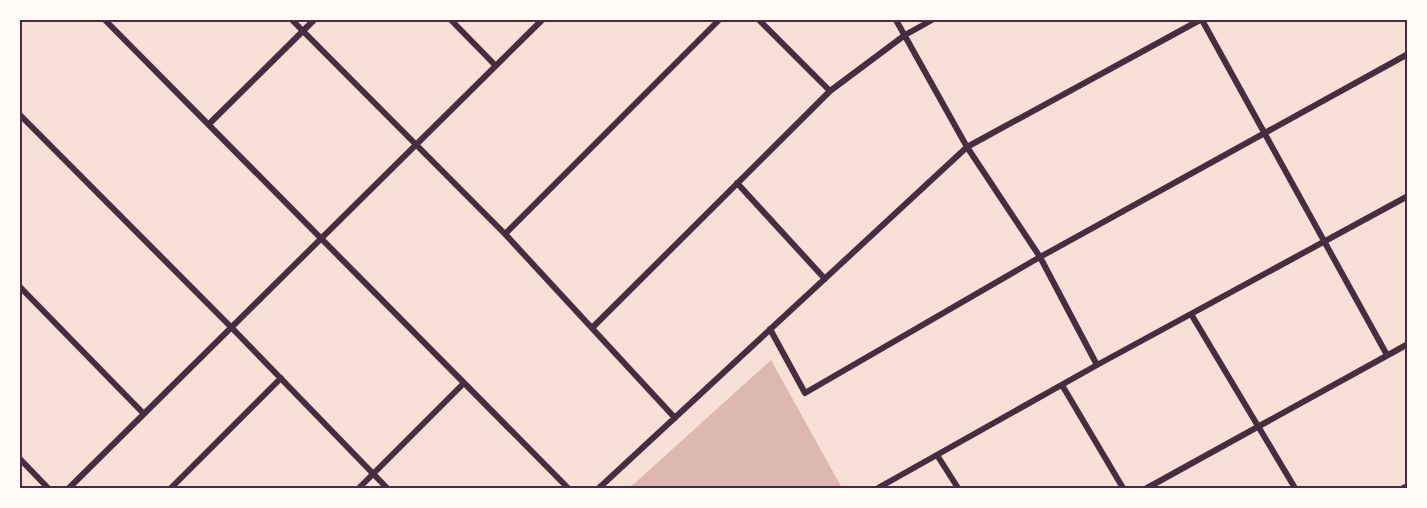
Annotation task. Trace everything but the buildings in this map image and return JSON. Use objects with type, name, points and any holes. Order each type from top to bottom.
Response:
[{"type":"street","points":[[105,20],[568,489]]},
{"type":"street","points":[[292,20],[505,234],[675,418]]},
{"type":"street","points":[[209,124],[314,20]]},
{"type":"street","points":[[451,20],[495,65]]},
{"type":"street","points":[[69,489],[542,20]]},
{"type":"street","points":[[505,234],[719,20]]},
{"type":"street","points":[[759,20],[830,91]]},
{"type":"street","points":[[896,20],[967,147],[1040,257],[1097,365]]},
{"type":"street","points":[[592,328],[830,91],[905,34],[932,20]]},
{"type":"street","points":[[599,489],[967,147],[1201,20],[1387,355]]},
{"type":"street","points":[[770,329],[805,393],[1040,257],[1407,54]]},
{"type":"street","points":[[20,115],[231,327],[387,489]]},
{"type":"street","points":[[737,183],[825,279]]},
{"type":"street","points":[[878,489],[1097,365],[1407,196]]},
{"type":"street","points":[[20,287],[144,414]]},
{"type":"street","points":[[1191,314],[1295,489]]},
{"type":"street","points":[[1147,489],[1407,344]]},
{"type":"street","points":[[171,489],[281,378]]},
{"type":"street","points":[[359,489],[465,383]]},
{"type":"street","points":[[1062,385],[1123,489]]},
{"type":"street","points":[[937,455],[958,489]]},
{"type":"street","points":[[20,459],[48,489]]},
{"type":"street","points":[[1403,489],[1407,486]]},
{"type":"shaded area","points":[[771,360],[842,488],[628,488],[635,483]]}]
